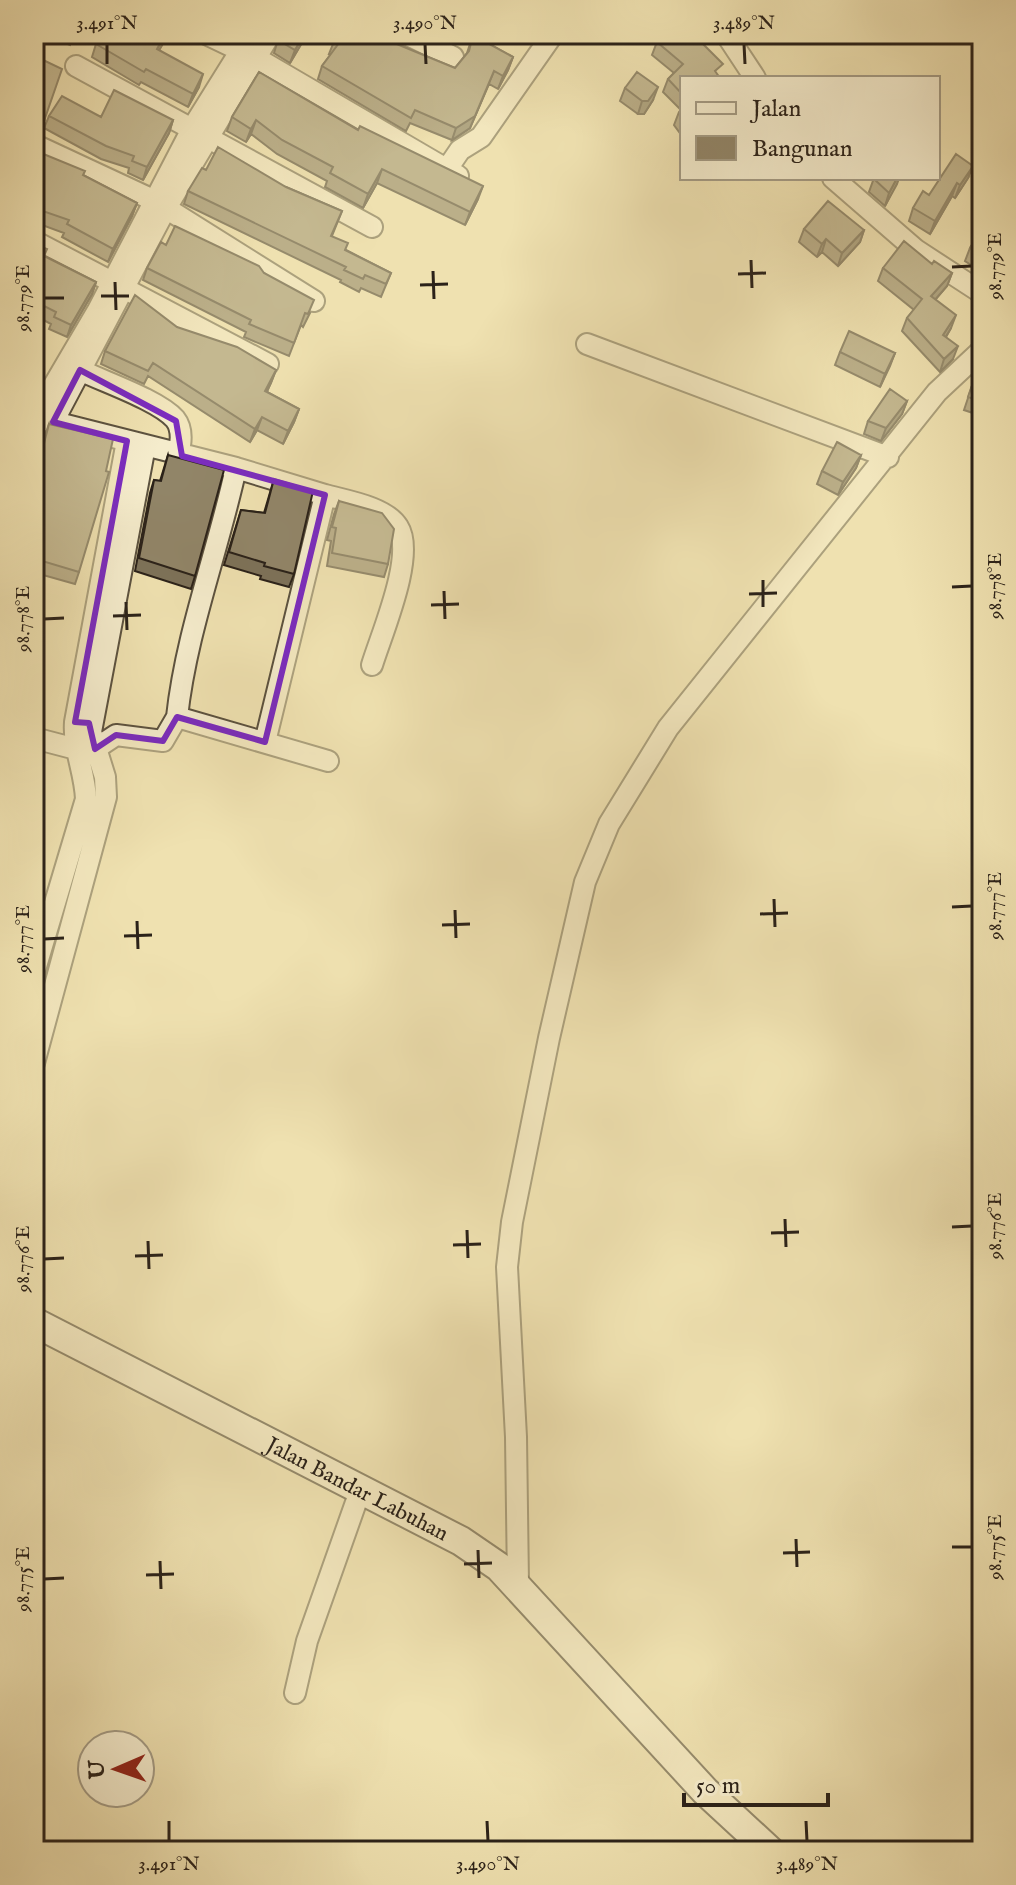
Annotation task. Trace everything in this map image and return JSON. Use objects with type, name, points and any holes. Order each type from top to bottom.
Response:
[{"type":"main road","name":"Jalan Bandar Labuhan","points":[[34,1322],[461,1541],[518,1583],[705,1791],[770,1851]]},
{"type":"street","points":[[206,34],[249,48],[475,186]]},
{"type":"street","points":[[39,419],[80,370],[160,204],[249,48],[270,34]]},
{"type":"street","points":[[406,34],[453,57]]},
{"type":"street","points":[[447,169],[460,150],[481,137],[553,34]]},
{"type":"street","points":[[726,34],[754,76]]},
{"type":"street","points":[[76,66],[201,131],[372,227]]},
{"type":"street","points":[[35,145],[160,204],[314,301]]},
{"type":"street","points":[[835,180],[916,250],[982,293]]},
{"type":"street","points":[[34,241],[268,364]]},
{"type":"street","points":[[39,419],[118,286]]},
{"type":"street","points":[[587,344],[888,457]]},
{"type":"street","points":[[518,1583],[516,1437],[507,1267],[512,1222],[546,1053],[585,882],[609,824],[668,728],[937,392],[982,350]]},
{"type":"street","points":[[80,370],[163,411],[176,421],[181,443],[178,455]]},
{"type":"street","points":[[39,419],[236,468],[372,509],[391,520],[400,530],[403,556],[372,665]]},
{"type":"street","points":[[34,973],[86,799],[84,723],[136,443]]},
{"type":"street","points":[[34,738],[85,749],[116,735],[163,741],[177,717],[182,676],[221,538],[236,468]]},
{"type":"street","points":[[265,742],[325,495]]},
{"type":"street","points":[[177,717],[328,761]]},
{"type":"street","points":[[34,1063],[106,797],[105,777],[85,749]]},
{"type":"street","points":[[295,1693],[311,1629],[360,1491]]},
{"type":"highlighted area","points":[[80,370],[176,421],[182,456],[325,495],[265,742],[177,717],[163,741],[116,735],[95,749],[89,723],[75,722],[127,441],[53,422]]},
{"type":"building","points":[[103,34],[124,34],[132,40],[135,34],[165,34],[157,49],[203,74],[193,94],[146,69],[144,72],[96,44]]},
{"type":"building","points":[[282,34],[304,34],[295,50],[278,40]]},
{"type":"building","points":[[337,34],[386,34],[396,38],[394,43],[455,68],[469,51],[473,35],[513,57],[503,76],[494,71],[475,116],[456,128],[415,110],[411,118],[322,66],[339,43],[334,41]]},
{"type":"building","points":[[663,34],[698,34],[696,37],[723,64],[715,71],[719,76],[680,76],[680,92],[668,79],[683,64],[657,42]]},
{"type":"building","points":[[41,59],[62,69],[44,121],[34,122],[34,75]]},
{"type":"building","points":[[259,72],[358,130],[360,126],[483,186],[470,212],[382,169],[368,194],[330,173],[333,167],[282,140],[256,120],[251,129],[232,117]]},
{"type":"building","points":[[637,72],[658,87],[648,101],[642,101],[625,88]]},
{"type":"building","points":[[114,90],[173,120],[147,167],[132,161],[134,156],[106,146],[49,116],[62,96],[101,117]]},
{"type":"building","points":[[218,147],[286,187],[342,211],[331,236],[348,243],[345,250],[391,273],[386,284],[365,275],[363,279],[344,270],[346,267],[188,191],[202,168],[206,170]]},
{"type":"building","points":[[41,153],[85,171],[83,175],[137,203],[113,249],[67,224],[69,220],[34,208],[34,171]]},
{"type":"building","points":[[956,154],[973,166],[960,185],[957,183],[935,221],[913,208],[923,191],[929,195]]},
{"type":"building","points":[[875,180],[896,180],[889,193]]},
{"type":"building","points":[[828,201],[864,230],[842,253],[826,239],[822,244],[804,229]]},
{"type":"building","points":[[175,226],[259,266],[264,273],[314,300],[308,314],[305,313],[294,343],[249,324],[251,320],[147,268],[161,242],[166,245]]},
{"type":"building","points":[[982,228],[982,256],[970,248]]},
{"type":"building","points":[[904,241],[932,264],[934,261],[952,273],[931,296],[956,315],[943,335],[958,346],[944,359],[907,318],[922,299],[883,268]]},
{"type":"building","points":[[34,244],[47,249],[44,256],[96,282],[71,325],[54,317],[56,312],[34,301]]},
{"type":"building","points":[[135,295],[177,327],[237,347],[276,370],[265,391],[299,409],[288,431],[262,417],[255,429],[153,363],[148,371],[105,351]]},
{"type":"building","points":[[849,331],[895,353],[885,374],[840,352]]},
{"type":"building","points":[[979,365],[982,366],[982,402],[968,397]]},
{"type":"building","points":[[890,389],[907,401],[886,428],[868,421]]},
{"type":"building","points":[[49,424],[113,439],[106,471],[109,472],[79,572],[39,560],[34,580],[34,449],[42,451]]},
{"type":"building","points":[[837,442],[861,455],[843,482],[822,471]]},
{"type":"building","points":[[168,455],[224,470],[195,576],[139,558],[154,480],[161,481]]},
{"type":"building","points":[[274,479],[313,491],[294,574],[229,552],[241,510],[265,513]]},
{"type":"building","points":[[339,501],[382,513],[394,529],[388,564],[332,553],[336,528],[332,527]]}]
